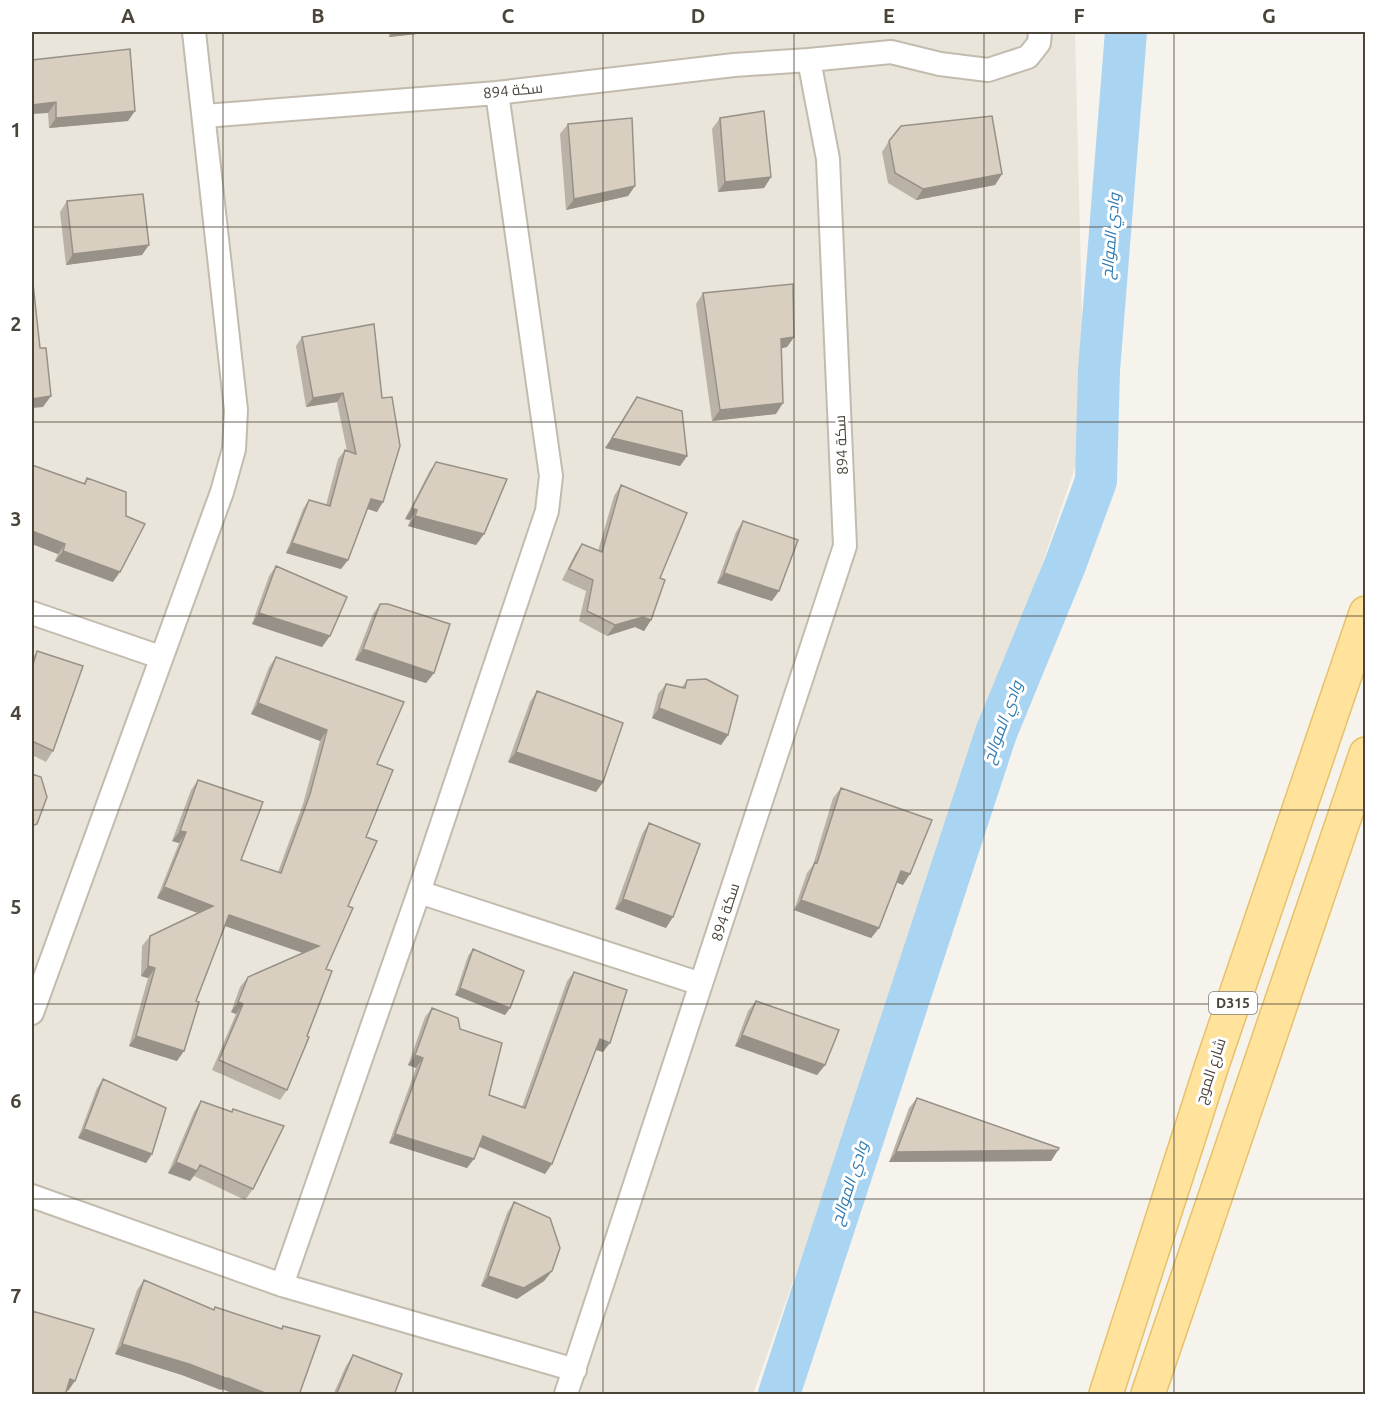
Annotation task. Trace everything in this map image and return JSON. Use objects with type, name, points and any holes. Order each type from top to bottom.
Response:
[{"type":"main road","name":"شارع الموج","points":[[1106,1395],[1208,1076],[1365,614]]},
{"type":"main road","name":"D315","points":[[1148,1395],[1365,754]]},
{"type":"street","points":[[32,1013],[222,492],[234,449],[236,410],[194,32]]},
{"type":"street","points":[[809,60],[891,52],[940,64],[988,70],[1028,57],[1040,43],[1040,32]]},
{"type":"street","name":"سكة 894","points":[[204,116],[497,93],[734,65],[809,60],[828,159],[846,546],[566,1395]]},
{"type":"street","points":[[282,1285],[419,892],[547,511],[551,476],[497,93]]},
{"type":"street","points":[[32,613],[160,657]]},
{"type":"street","points":[[419,892],[701,984]]},
{"type":"street","points":[[32,1196],[282,1285],[574,1370]]},
{"type":"shaded area","points":[[32,32],[1075,32],[1082,314],[1078,459],[869,1068],[753,1394],[32,1394]]},
{"type":"building","points":[[130,49],[135,111],[56,118],[56,102],[32,105],[32,60]]},
{"type":"building","points":[[764,111],[771,177],[725,182],[720,118]]},
{"type":"building","points":[[992,116],[1002,174],[923,189],[895,173],[889,141],[901,126]]},
{"type":"building","points":[[632,118],[635,186],[574,199],[568,124]]},
{"type":"building","points":[[143,194],[149,245],[73,254],[67,201]]},
{"type":"building","points":[[32,274],[40,348],[46,348],[51,396],[32,399]]},
{"type":"building","points":[[793,284],[794,337],[781,339],[783,403],[720,410],[703,293]]},
{"type":"building","points":[[374,324],[382,398],[392,397],[400,446],[383,502],[371,499],[348,560],[292,543],[309,500],[330,506],[345,450],[356,454],[343,393],[313,398],[302,337]]},
{"type":"building","points":[[637,397],[682,411],[687,456],[612,438]]},
{"type":"building","points":[[436,462],[507,479],[484,534],[415,516],[417,510],[412,508]]},
{"type":"building","points":[[32,465],[85,484],[87,478],[126,492],[126,516],[145,524],[120,572],[63,551],[65,544],[32,531]]},
{"type":"building","points":[[621,485],[687,513],[660,578],[665,580],[651,620],[643,617],[615,625],[587,611],[593,580],[569,569],[582,544],[602,552]]},
{"type":"building","points":[[743,521],[798,540],[779,591],[724,573]]},
{"type":"building","points":[[276,566],[347,597],[330,636],[259,613]]},
{"type":"building","points":[[380,604],[388,604],[450,624],[434,673],[363,649]]},
{"type":"building","points":[[37,651],[83,666],[53,751],[32,741],[32,668]]},
{"type":"building","points":[[276,657],[404,702],[377,764],[393,770],[366,837],[377,841],[348,906],[353,908],[326,969],[332,971],[307,1036],[309,1037],[287,1090],[219,1060],[243,1004],[238,1002],[248,977],[319,946],[229,915],[196,1001],[199,1002],[184,1051],[136,1036],[155,968],[148,966],[150,936],[213,906],[164,887],[186,832],[180,831],[198,780],[263,802],[241,860],[281,873],[310,794],[327,730],[258,703]]},
{"type":"building","points":[[706,679],[738,696],[728,735],[659,708],[666,684],[685,688],[687,680]]},
{"type":"building","points":[[537,691],[623,723],[603,782],[516,752]]},
{"type":"building","points":[[32,774],[41,777],[47,797],[37,824],[32,826]]},
{"type":"building","points":[[841,788],[932,820],[910,874],[901,871],[879,928],[801,900],[815,862],[817,863]]},
{"type":"building","points":[[649,823],[700,844],[673,917],[623,899]]},
{"type":"building","points":[[473,949],[524,971],[510,1008],[460,988]]},
{"type":"building","points":[[574,972],[627,990],[610,1043],[600,1039],[552,1164],[483,1136],[474,1159],[395,1134],[423,1058],[415,1055],[432,1008],[458,1018],[460,1029],[502,1043],[489,1095],[525,1108]]},
{"type":"building","points":[[756,1001],[839,1030],[825,1065],[742,1035]]},
{"type":"building","points":[[103,1079],[166,1108],[152,1154],[84,1129]]},
{"type":"building","points":[[917,1098],[1059,1148],[1058,1150],[896,1152]]},
{"type":"building","points":[[201,1101],[284,1126],[253,1189],[200,1165],[197,1171],[176,1162]]},
{"type":"building","points":[[514,1202],[550,1218],[560,1248],[552,1271],[524,1288],[488,1276]]},
{"type":"building","points":[[144,1280],[214,1310],[215,1307],[282,1329],[283,1326],[320,1336],[299,1395],[270,1395],[189,1364],[122,1344]]},
{"type":"building","points":[[32,1311],[94,1329],[75,1381],[70,1379],[65,1395],[32,1395]]},
{"type":"building","points":[[353,1355],[402,1374],[394,1395],[336,1395]]},
{"type":"waterway","name":"وادي الموالح","points":[[779,1394],[996,733],[1065,565],[1096,481],[1099,370],[1126,32]]}]
